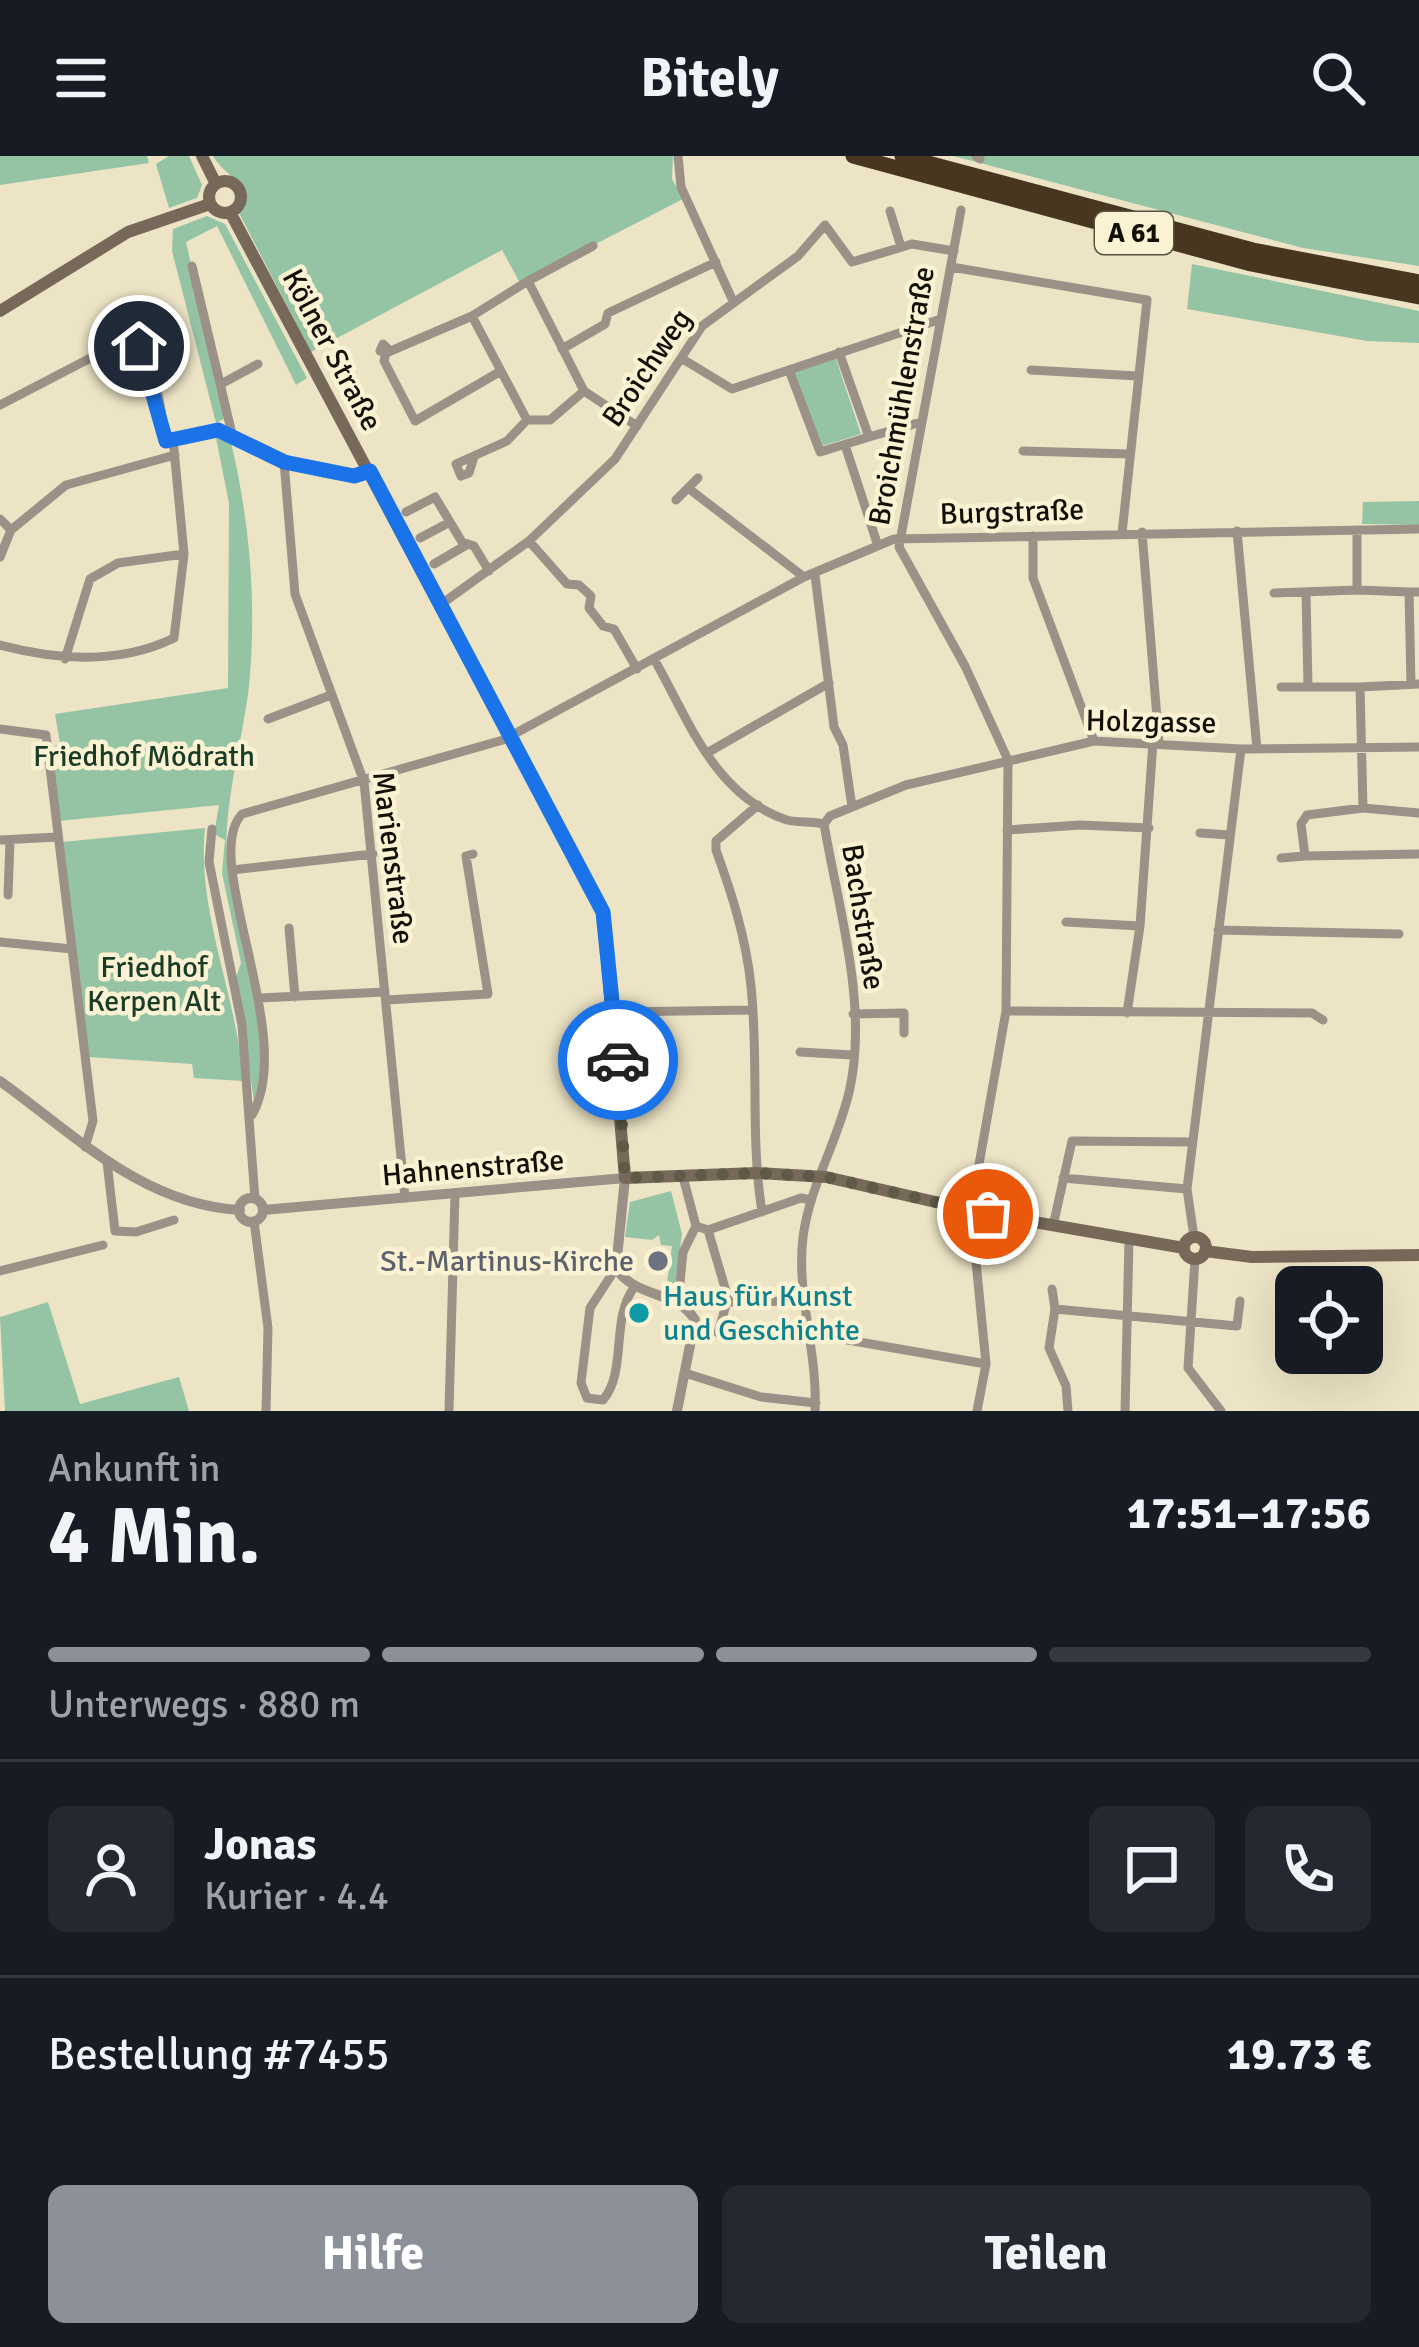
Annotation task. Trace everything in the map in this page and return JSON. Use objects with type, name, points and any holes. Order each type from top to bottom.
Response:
[{"type":"highway","name":"A 61","points":[[853,156],[1251,264],[1419,296]]},
{"type":"highway","name":"A 61","points":[[902,156],[1252,250],[1419,282]]},
{"type":"main road","points":[[202,156],[216,184],[211,204]]},
{"type":"main road","points":[[0,311],[128,232],[211,204],[230,212],[240,201],[239,190],[226,181],[216,184]]},
{"type":"main road","name":"Kölner Straße","points":[[230,212],[603,912],[625,1178]]},
{"type":"main road","name":"Hahnenstraße","points":[[625,1178],[756,1173],[857,1181],[1052,1226],[1129,1240],[1189,1242]]},
{"type":"main road","points":[[1189,1242],[1200,1255],[1419,1255]]},
{"type":"street","points":[[679,156],[680,187],[732,299]]},
{"type":"street","name":"Broichmühlenstraße","points":[[961,210],[899,538],[1008,760],[1006,1011],[971,1210],[986,1364],[976,1411]]},
{"type":"street","points":[[890,211],[901,247]]},
{"type":"street","name":"Broichweg","points":[[440,605],[529,541],[615,459],[701,326],[732,299],[798,256],[824,225],[852,262],[912,244],[954,251]]},
{"type":"street","points":[[501,371],[416,421],[384,361],[386,353],[472,316],[593,246]]},
{"type":"street","points":[[562,349],[605,324],[608,313],[716,262]]},
{"type":"street","points":[[191,266],[233,438]]},
{"type":"street","points":[[951,267],[1147,301],[1122,533]]},
{"type":"street","points":[[528,281],[584,391],[637,426]]},
{"type":"street","points":[[472,316],[527,420]]},
{"type":"street","points":[[681,358],[733,388],[940,319]]},
{"type":"street","points":[[0,405],[129,338],[139,346],[176,455],[184,554],[174,638],[65,659],[0,645]]},
{"type":"street","points":[[839,352],[868,437]]},
{"type":"street","points":[[221,385],[258,364]]},
{"type":"street","points":[[789,370],[820,452],[921,422]]},
{"type":"street","points":[[1031,370],[1137,376]]},
{"type":"street","points":[[527,420],[550,420],[584,391]]},
{"type":"street","points":[[474,457],[522,430],[527,420]]},
{"type":"street","points":[[152,462],[170,440],[218,430],[284,462],[354,476],[370,471]]},
{"type":"street","points":[[845,445],[878,546]]},
{"type":"street","points":[[1023,451],[1129,454]]},
{"type":"street","points":[[0,557],[11,530],[66,485],[176,455]]},
{"type":"street","name":"Marienstraße","points":[[284,462],[295,594],[364,782],[405,1198]]},
{"type":"street","points":[[676,500],[698,478]]},
{"type":"street","points":[[688,488],[809,576],[852,807]]},
{"type":"street","points":[[406,512],[435,497],[489,571]]},
{"type":"street","points":[[0,519],[11,530]]},
{"type":"street","points":[[420,538],[450,522]]},
{"type":"street","name":"Burgstraße","points":[[232,870],[232,830],[242,814],[364,782],[510,735],[809,576],[899,538],[1419,529]]},
{"type":"street","points":[[1357,530],[1357,590]]},
{"type":"street","points":[[1127,1012],[1140,926],[1156,742],[1142,532]]},
{"type":"street","points":[[1237,532],[1257,749]]},
{"type":"street","points":[[1033,536],[1034,578],[1094,741]]},
{"type":"street","points":[[529,541],[567,584],[578,585],[591,596],[589,608],[614,629],[637,669]]},
{"type":"street","points":[[434,564],[469,544]]},
{"type":"street","points":[[65,659],[90,579],[118,563],[184,554]]},
{"type":"street","points":[[1274,593],[1414,592],[1415,684],[1281,687]]},
{"type":"street","points":[[1306,595],[1308,686]]},
{"type":"street","name":"Bachstraße","points":[[654,659],[686,714],[686,727],[758,805],[784,819],[824,824],[844,918],[853,1014],[844,1112],[818,1177],[802,1241],[816,1407]]},
{"type":"street","points":[[707,753],[829,683]]},
{"type":"street","points":[[1360,687],[1363,808]]},
{"type":"street","points":[[268,719],[331,695]]},
{"type":"street","points":[[0,728],[43,731],[93,1121],[85,1147]]},
{"type":"street","name":"Holzgasse","points":[[824,824],[906,785],[1094,741],[1241,749],[1419,748]]},
{"type":"street","points":[[1189,1242],[1186,1189],[1241,749]]},
{"type":"street","points":[[758,805],[716,841],[735,900],[752,1010],[756,1173],[762,1211]]},
{"type":"street","points":[[1305,856],[1303,818],[1363,808],[1419,813]]},
{"type":"street","points":[[1007,830],[1080,825],[1149,828]]},
{"type":"street","points":[[212,829],[209,862],[239,1007],[252,1115],[259,1204],[254,1222],[268,1328],[266,1411]]},
{"type":"street","points":[[1200,833],[1230,835]]},
{"type":"street","points":[[8,896],[5,841],[58,837]]},
{"type":"street","points":[[252,1115],[262,1094],[266,1052],[232,870],[373,854]]},
{"type":"street","points":[[259,998],[488,994],[466,856],[473,854]]},
{"type":"street","points":[[1281,858],[1419,854]]},
{"type":"street","points":[[1066,922],[1140,926]]},
{"type":"street","points":[[289,928],[295,997]]},
{"type":"street","points":[[1218,930],[1400,934]]},
{"type":"street","points":[[0,942],[72,949]]},
{"type":"street","points":[[614,1012],[752,1010]]},
{"type":"street","points":[[1006,1011],[1207,1016],[1312,1013],[1323,1020]]},
{"type":"street","points":[[853,1014],[904,1013],[904,1033]]},
{"type":"street","points":[[800,1052],[852,1055]]},
{"type":"street","points":[[0,1082],[107,1162],[186,1199],[240,1210]]},
{"type":"street","points":[[1052,1226],[1072,1141],[1192,1142]]},
{"type":"street","points":[[107,1162],[115,1231],[136,1232],[175,1220]]},
{"type":"street","points":[[678,1303],[683,1252],[696,1226],[683,1177]]},
{"type":"street","points":[[625,1178],[616,1268],[590,1308],[581,1383],[587,1398],[608,1395],[623,1306],[633,1288]]},
{"type":"street","name":"Hahnenstraße","points":[[259,1204],[405,1198],[625,1178]]},
{"type":"street","points":[[1064,1178],[1186,1189]]},
{"type":"street","points":[[448,1411],[455,1194]]},
{"type":"street","points":[[696,1226],[709,1230],[801,1198],[811,1200]]},
{"type":"street","points":[[254,1222],[244,1220],[240,1210],[244,1201],[259,1204]]},
{"type":"street","points":[[709,1230],[728,1302],[718,1333]]},
{"type":"street","points":[[1125,1411],[1129,1240]]},
{"type":"street","points":[[0,1271],[103,1245]]},
{"type":"street","points":[[1200,1255],[1188,1368],[1222,1411]]},
{"type":"street","points":[[616,1268],[633,1288],[678,1303],[696,1325],[676,1411]]},
{"type":"street","points":[[1052,1289],[1055,1309],[1049,1348],[1066,1386],[1068,1411]]},
{"type":"street","points":[[728,1302],[805,1301]]},
{"type":"street","points":[[1055,1309],[1237,1326],[1240,1301]]},
{"type":"street","points":[[813,1334],[986,1364]]},
{"type":"street","points":[[685,1373],[760,1397],[816,1407]]},
{"type":"green space","points":[[0,156],[147,156],[149,163],[0,185]]},
{"type":"green space","points":[[169,156],[189,156],[202,185],[197,198],[169,208],[156,164]]},
{"type":"green space","points":[[213,156],[673,156],[672,179],[683,199],[520,283],[502,250],[311,352],[239,213],[246,195]]},
{"type":"green space","points":[[953,156],[1419,156],[1419,266],[1303,248]]},
{"type":"green space","points":[[207,216],[225,224],[307,378],[296,385],[217,226],[186,242],[226,418],[216,423],[172,251],[173,229]]},
{"type":"green space","points":[[1192,264],[1419,311],[1419,343],[1367,341],[1187,309]]},
{"type":"green space","points":[[835,356],[861,434],[816,448],[789,373]]},
{"type":"green space","name":"Friedhof Mödrath","points":[[216,438],[231,442],[250,564],[249,686],[229,806],[227,854],[259,1017],[260,1073],[254,1101],[236,977],[241,963],[222,873],[225,840],[214,834],[219,805],[59,821],[52,748],[60,743],[55,714],[228,688],[229,503]]},
{"type":"green space","points":[[1419,501],[1419,525],[1362,524],[1363,502]]},
{"type":"green space","name":"Friedhof Kerpen Alt","points":[[205,828],[206,891],[243,1081],[194,1078],[192,1064],[89,1057],[62,842]]},
{"type":"green space","points":[[671,1191],[682,1234],[675,1284],[667,1283],[672,1246],[661,1245],[659,1235],[652,1240],[625,1237],[630,1202]]},
{"type":"green space","points":[[48,1302],[80,1404],[179,1377],[189,1411],[5,1411],[0,1317]]},
{"type":"way so far","points":[[618,1060],[625,1178],[756,1173],[826,1177],[988,1214]]},
{"type":"place","name":"St.-Martinus-Kirche","points":[[658,1261]]},
{"type":"place","name":"Haus für Kunst und Geschichte","points":[[639,1313]]},
{"type":"route","points":[[139,346],[152,376],[166,441],[218,430],[284,462],[354,476],[370,471],[603,912],[618,1060]]}]
